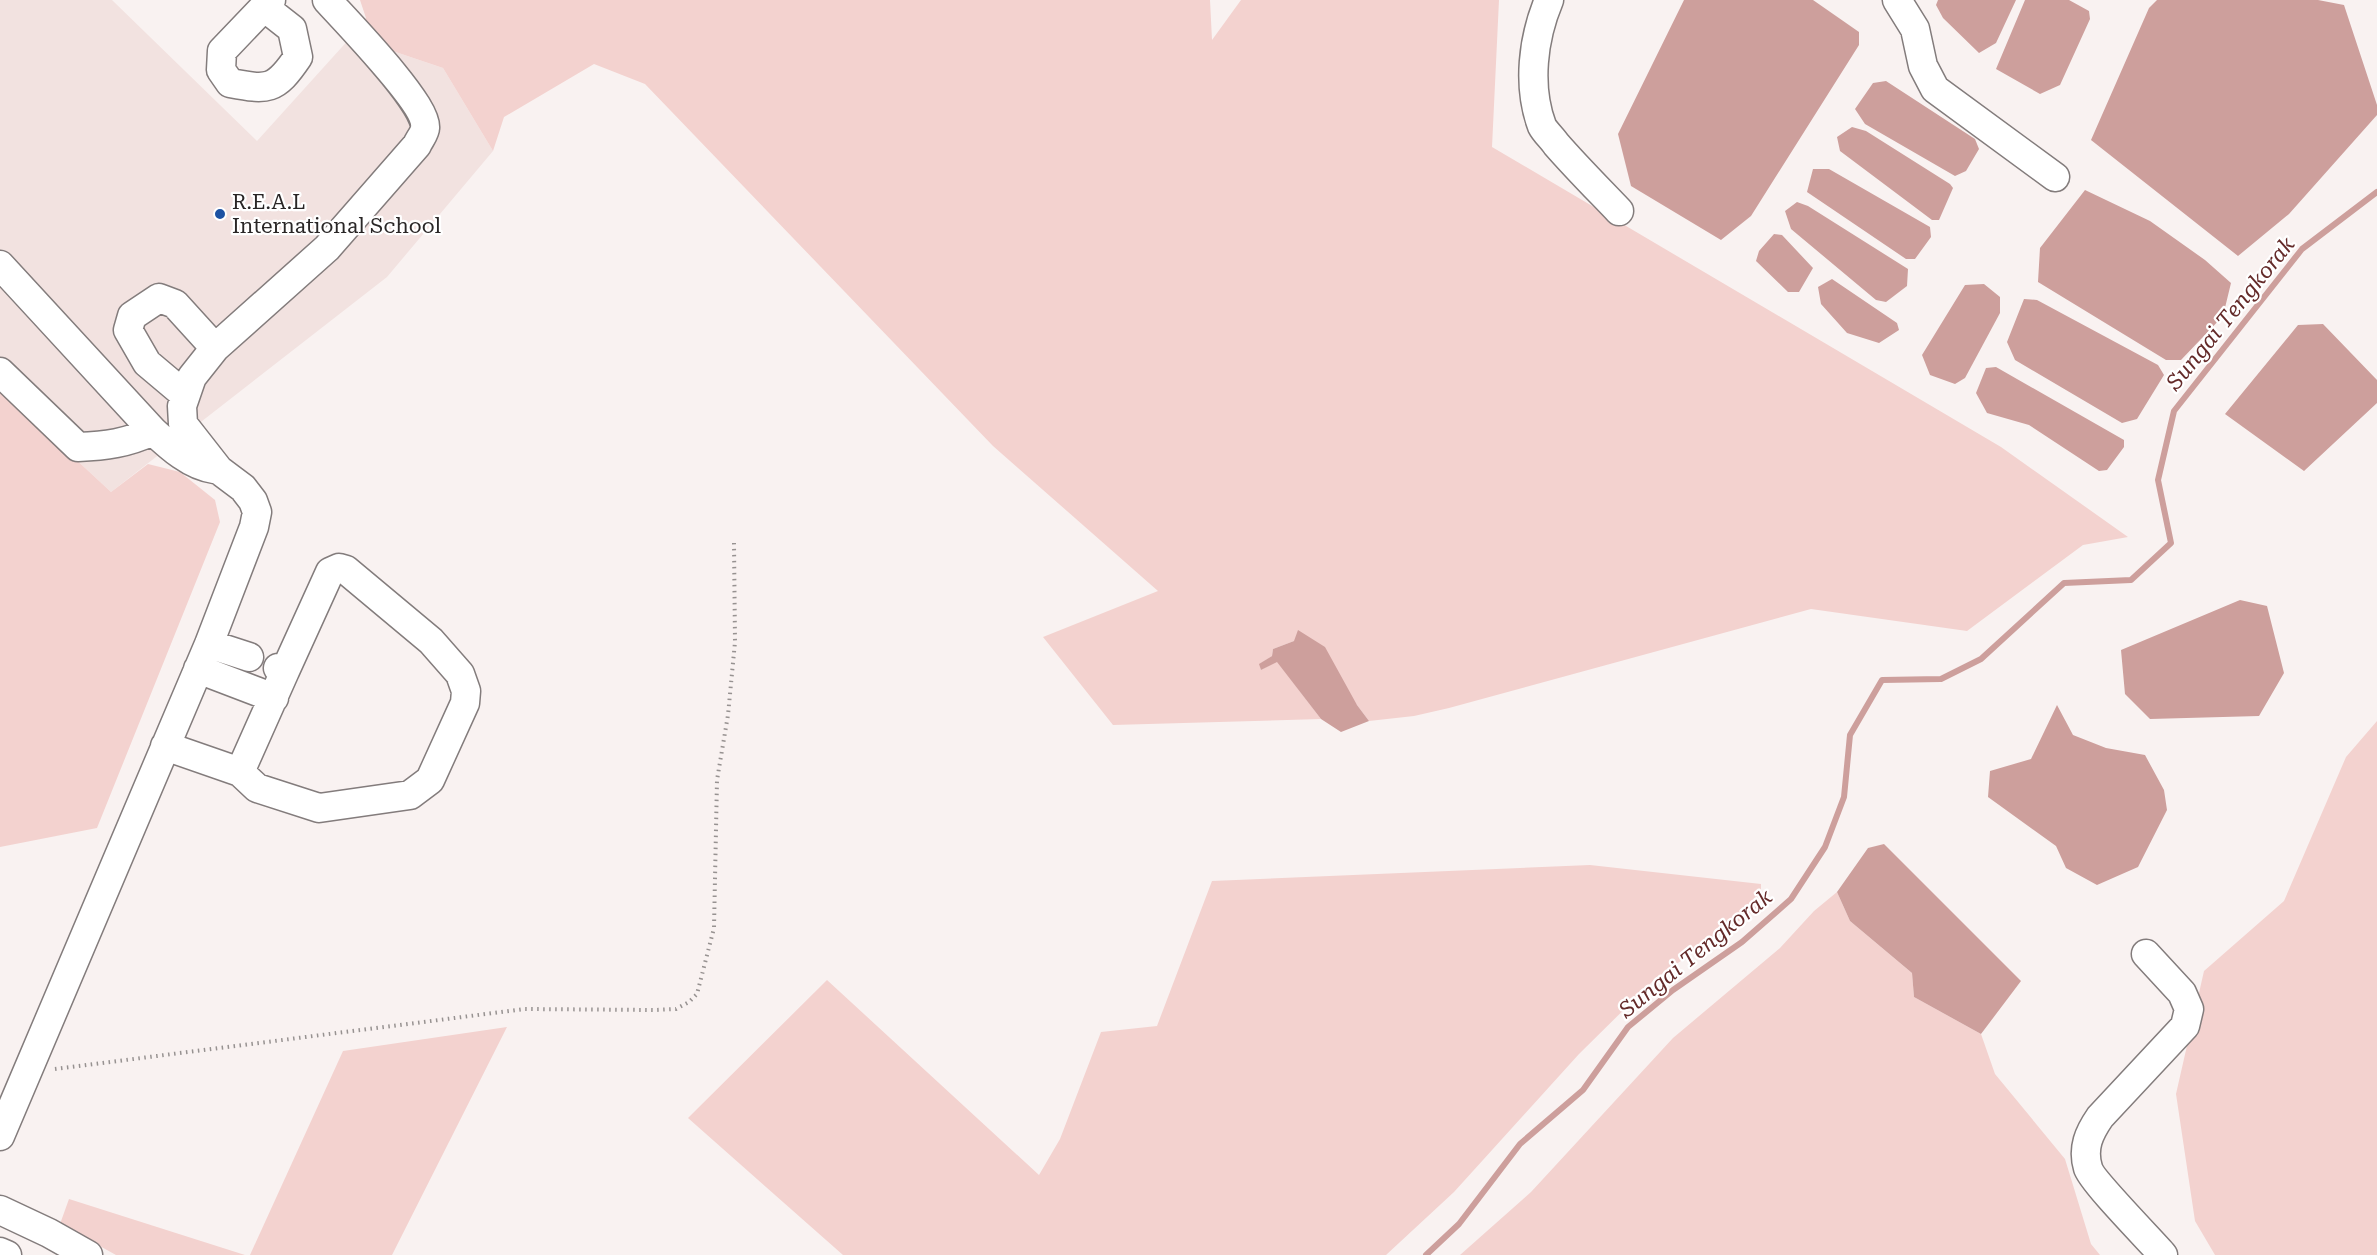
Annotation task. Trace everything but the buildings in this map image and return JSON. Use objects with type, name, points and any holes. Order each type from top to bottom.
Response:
[{"type":"street","points":[[170,437],[181,417],[185,394],[192,377],[215,348],[327,248],[417,145],[425,128],[422,111],[327,0]]},
{"type":"street","points":[[1549,0],[1541,20],[1534,55],[1534,92],[1542,128],[1619,211]]},
{"type":"street","points":[[1897,0],[1915,29],[1923,66],[1935,89],[2055,177]]},
{"type":"street","points":[[0,266],[170,437],[243,488],[253,501],[257,512],[254,527],[203,656],[0,1136]]},
{"type":"street","points":[[185,394],[147,363],[128,330],[132,316],[159,298],[175,304],[215,348]]},
{"type":"street","points":[[0,372],[78,447],[170,437]]},
{"type":"street","points":[[165,746],[240,772],[256,788],[319,808],[410,795],[430,780],[465,703],[466,691],[460,674],[431,641],[346,570],[339,568],[330,572],[281,670],[274,698],[240,772]]},
{"type":"street","points":[[203,656],[249,657]]},
{"type":"street","points":[[203,656],[274,698]]},
{"type":"street","points":[[2146,954],[2182,993],[2189,1009],[2185,1026],[2100,1117],[2088,1134],[2085,1152],[2088,1171],[2163,1255]]},
{"type":"street","points":[[0,1210],[49,1233],[88,1255]]},
{"type":"street","points":[[0,1252],[7,1255]]},
{"type":"path","points":[[27,1073],[525,1009],[655,1010],[676,1008],[689,1002],[697,994],[701,984],[714,928],[717,780],[728,715],[735,642],[734,543]]},
{"type":"shaded area","name":"R.E.A.L International School","points":[[0,0],[112,0],[257,141],[351,37],[443,68],[493,151],[387,277],[111,492],[0,389]]},
{"type":"shaded area","points":[[360,0],[1210,0],[1212,40],[1241,0],[1499,0],[1492,147],[2001,447],[2128,537],[2083,545],[1967,631],[1811,609],[1449,708],[1414,716],[1369,721],[1357,705],[1294,641],[1273,649],[1272,656],[1260,664],[1261,670],[1277,661],[1321,719],[1113,725],[1043,637],[1158,591],[993,446],[645,84],[594,64],[504,117],[493,151],[443,68],[351,37],[366,18]]},
{"type":"shaded area","points":[[1684,0],[1813,0],[1859,32],[1859,45],[1751,216],[1721,240],[1631,186],[1618,134]]},
{"type":"shaded area","points":[[1938,0],[2016,0],[1996,43],[1979,53],[1943,18],[1936,5]]},
{"type":"shaded area","points":[[2025,0],[2069,0],[2089,11],[2090,19],[2060,85],[2040,94],[1996,69]]},
{"type":"shaded area","points":[[2157,0],[2318,0],[2344,5],[2377,105],[2377,115],[2289,214],[2238,256],[2091,140],[2149,8]]},
{"type":"shaded area","points":[[1886,81],[1975,139],[1979,149],[1966,171],[1955,176],[1865,124],[1855,109],[1873,83]]},
{"type":"shaded area","points":[[1852,127],[1866,131],[1950,184],[1953,188],[1939,220],[1932,220],[1840,151],[1837,137]]},
{"type":"shaded area","points":[[1813,169],[1829,169],[1930,227],[1931,237],[1915,259],[1906,259],[1807,192]]},
{"type":"shaded area","points":[[2085,190],[2150,221],[2205,260],[2231,283],[2223,316],[2181,360],[2166,360],[2038,282],[2040,248]]},
{"type":"shaded area","points":[[1797,202],[1808,206],[1908,269],[1907,286],[1886,302],[1876,300],[1791,229],[1785,211]]},
{"type":"shaded area","points":[[1774,234],[1782,235],[1813,268],[1799,292],[1788,292],[1756,261],[1759,251]]},
{"type":"shaded area","points":[[1832,279],[1897,323],[1899,330],[1879,343],[1847,333],[1821,304],[1818,287]]},
{"type":"shaded area","points":[[1984,284],[2000,297],[2000,313],[1965,378],[1955,384],[1930,375],[1922,355],[1965,285]]},
{"type":"shaded area","points":[[2024,299],[2037,300],[2158,365],[2164,375],[2137,419],[2122,423],[2015,360],[2007,342]]},
{"type":"shaded area","points":[[2323,324],[2377,380],[2377,403],[2304,471],[2225,414],[2298,325]]},
{"type":"shaded area","points":[[1996,367],[2124,440],[2124,447],[2107,470],[2099,471],[2029,425],[1987,413],[1976,393],[1986,368]]},
{"type":"shaded area","points":[[0,389],[111,492],[148,464],[180,472],[215,500],[220,522],[97,828],[0,847]]},
{"type":"shaded area","points":[[2240,600],[2267,606],[2284,673],[2259,716],[2150,719],[2125,694],[2121,650]]},
{"type":"shaded area","points":[[1298,630],[1325,647],[1357,705],[1369,721],[1341,732],[1321,719],[1277,662],[1261,670],[1259,664],[1272,656],[1273,649],[1294,641]]},
{"type":"shaded area","points":[[2057,705],[2073,735],[2106,748],[2145,755],[2164,790],[2167,810],[2138,867],[2097,885],[2066,868],[2056,846],[1988,797],[1990,771],[2031,759]]},
{"type":"shaded area","points":[[2377,721],[2377,1255],[2215,1255],[2195,1221],[2176,1094],[2204,971],[2284,901],[2346,757]]},
{"type":"shaded area","points":[[1884,844],[2021,981],[1981,1034],[1914,997],[1912,973],[1850,921],[1837,892],[1868,848]]},
{"type":"shaded area","points":[[1590,865],[1761,884],[1761,906],[1656,978],[1579,1054],[1454,1192],[1386,1255],[843,1255],[688,1118],[827,980],[1039,1175],[1060,1139],[1101,1032],[1157,1026],[1212,881]]},
{"type":"shaded area","points":[[1837,892],[1850,921],[1912,973],[1914,997],[1981,1034],[1995,1074],[2065,1159],[2091,1244],[2100,1255],[1460,1255],[1531,1192],[1673,1038],[1780,948],[1814,911]]},
{"type":"shaded area","points":[[507,1027],[392,1255],[250,1255],[343,1051]]},
{"type":"shaded area","points":[[69,1199],[245,1255],[116,1255],[60,1224]]},
{"type":"waterway","name":"Sungai Tengkorak","points":[[1426,1255],[1459,1224],[1520,1144],[1583,1090],[1628,1027],[1673,990],[1742,942],[1791,899],[1825,847],[1844,797],[1850,735],[1882,680],[1941,679],[1981,659],[2064,583],[2131,580],[2171,543],[2158,480],[2174,411],[2302,249],[2377,192]]},
{"type":"place","name":"R.E.A.L International School","points":[[220,214]]}]
